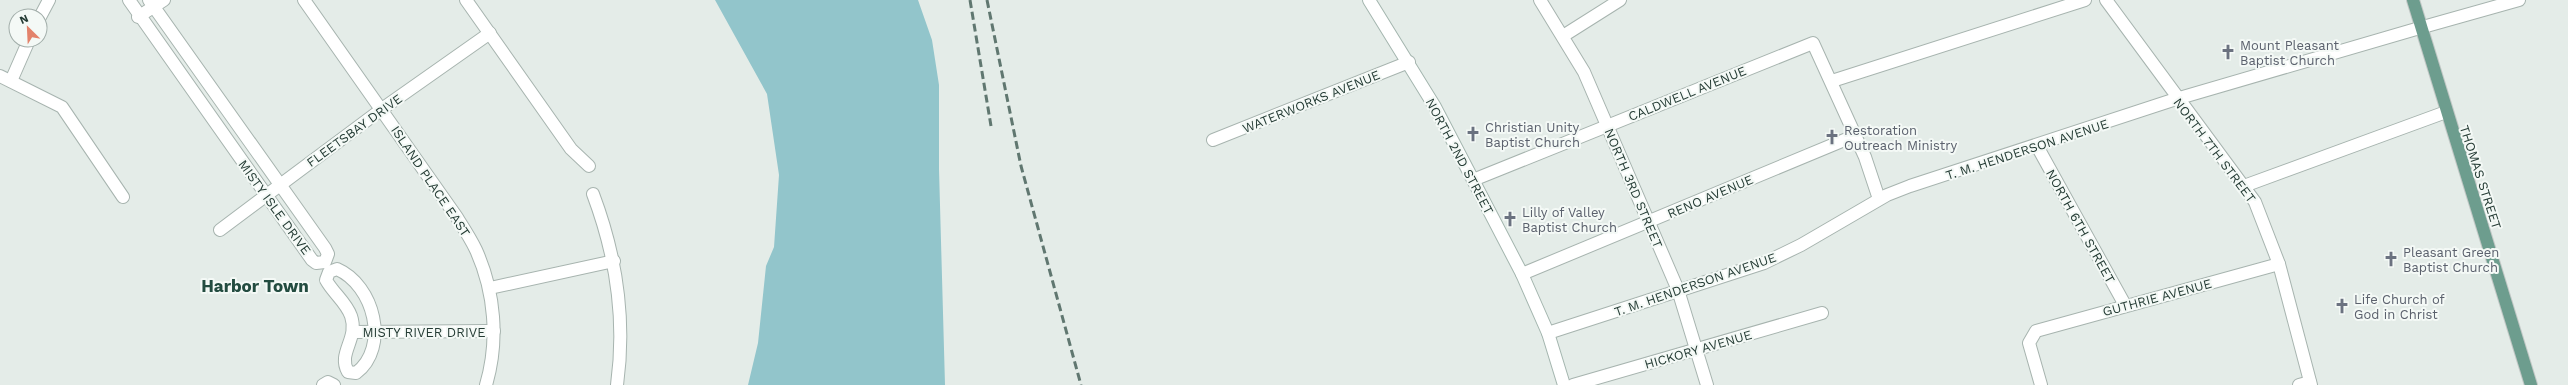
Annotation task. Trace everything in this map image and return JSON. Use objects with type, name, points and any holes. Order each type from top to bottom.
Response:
[{"type":"main road","name":"THOMAS STREET","points":[[2413,0],[2423,27],[2446,112],[2532,385]]},
{"type":"street","name":"MISTY ISLE DRIVE","points":[[129,0],[138,17],[312,260],[316,263],[325,262],[328,254],[325,248],[280,185],[156,2]]},
{"type":"street","name":"ISLAND PLACE EAST","points":[[304,0],[382,109],[476,250],[490,288],[494,331],[491,368],[486,385]]},
{"type":"street","points":[[466,0],[571,149],[589,166]]},
{"type":"street","name":"NORTH 2ND STREET","points":[[1369,0],[1409,62],[1522,274],[1548,333],[1564,385]]},
{"type":"street","name":"NORTH 3RD STREET","points":[[1540,0],[1584,72],[1647,222],[1678,290],[1697,348],[1707,385]]},
{"type":"street","points":[[1563,36],[1620,0]]},
{"type":"street","points":[[1879,199],[1865,157],[1854,136],[1832,81],[2085,0]]},
{"type":"street","name":"NORTH 7TH STREET","points":[[2106,0],[2176,99],[2244,186],[2261,216],[2279,264],[2307,384]]},
{"type":"street","name":"T. M. HENDERSON AVENUE","points":[[1548,333],[1764,263],[1801,245],[1879,199],[1910,186],[2038,146],[2176,99],[2519,0]]},
{"type":"street","points":[[138,17],[156,2]]},
{"type":"street","name":"FLEETSBAY DRIVE","points":[[220,230],[382,109],[490,34]]},
{"type":"street","name":"CALDWELL AVENUE","points":[[1473,180],[1606,125],[1813,43],[1832,81]]},
{"type":"street","points":[[24,48],[5,79],[62,107],[123,197]]},
{"type":"street","name":"WATERWORKS AVENUE","points":[[1213,140],[1409,62]]},
{"type":"street","points":[[2244,186],[2446,112]]},
{"type":"street","name":"RENO AVENUE","points":[[1522,274],[1854,136]]},
{"type":"street","name":"NORTH 6TH STREET","points":[[2038,146],[2125,305]]},
{"type":"street","points":[[593,194],[606,228],[614,261],[621,325],[617,385]]},
{"type":"street","points":[[490,288],[614,261]]},
{"type":"street","name":"GUTHRIE AVENUE","points":[[2041,385],[2029,343],[2036,331],[2125,305],[2279,264]]},
{"type":"street","points":[[337,269],[346,273],[367,300],[373,317],[375,332],[370,358],[356,373],[348,372],[343,364],[344,355],[352,341],[353,332],[351,316],[326,280],[329,272],[337,269]]},
{"type":"street","name":"HICKORY AVENUE","points":[[1573,385],[1822,313]]},
{"type":"street","name":"MISTY RIVER DRIVE","points":[[353,332],[494,331]]},
{"type":"street","points":[[322,385],[328,382],[334,385]]},
{"type":"water","points":[[715,0],[918,0],[932,40],[939,85],[939,169],[945,385],[748,385],[758,343],[766,266],[774,247],[779,175],[767,94]]},
{"type":"railway","points":[[970,0],[991,126]]},
{"type":"railway","points":[[987,0],[1021,166],[1081,385]]},
{"type":"place","name":"Mount Pleasant Baptist Church","points":[[2228,52]]},
{"type":"place","name":"Christian Unity Baptist Church","points":[[1473,134]]},
{"type":"place","name":"Restoration Outreach Ministry","points":[[1832,137]]},
{"type":"place","name":"Lilly of Valley Baptist Church","points":[[1510,219]]},
{"type":"place","name":"Pleasant Green Baptist Church","points":[[2391,259]]},
{"type":"place","name":"Life Church of God in Christ","points":[[2342,306]]},
{"type":"district","name":"Harbor Town","points":[[255,286]]}]
